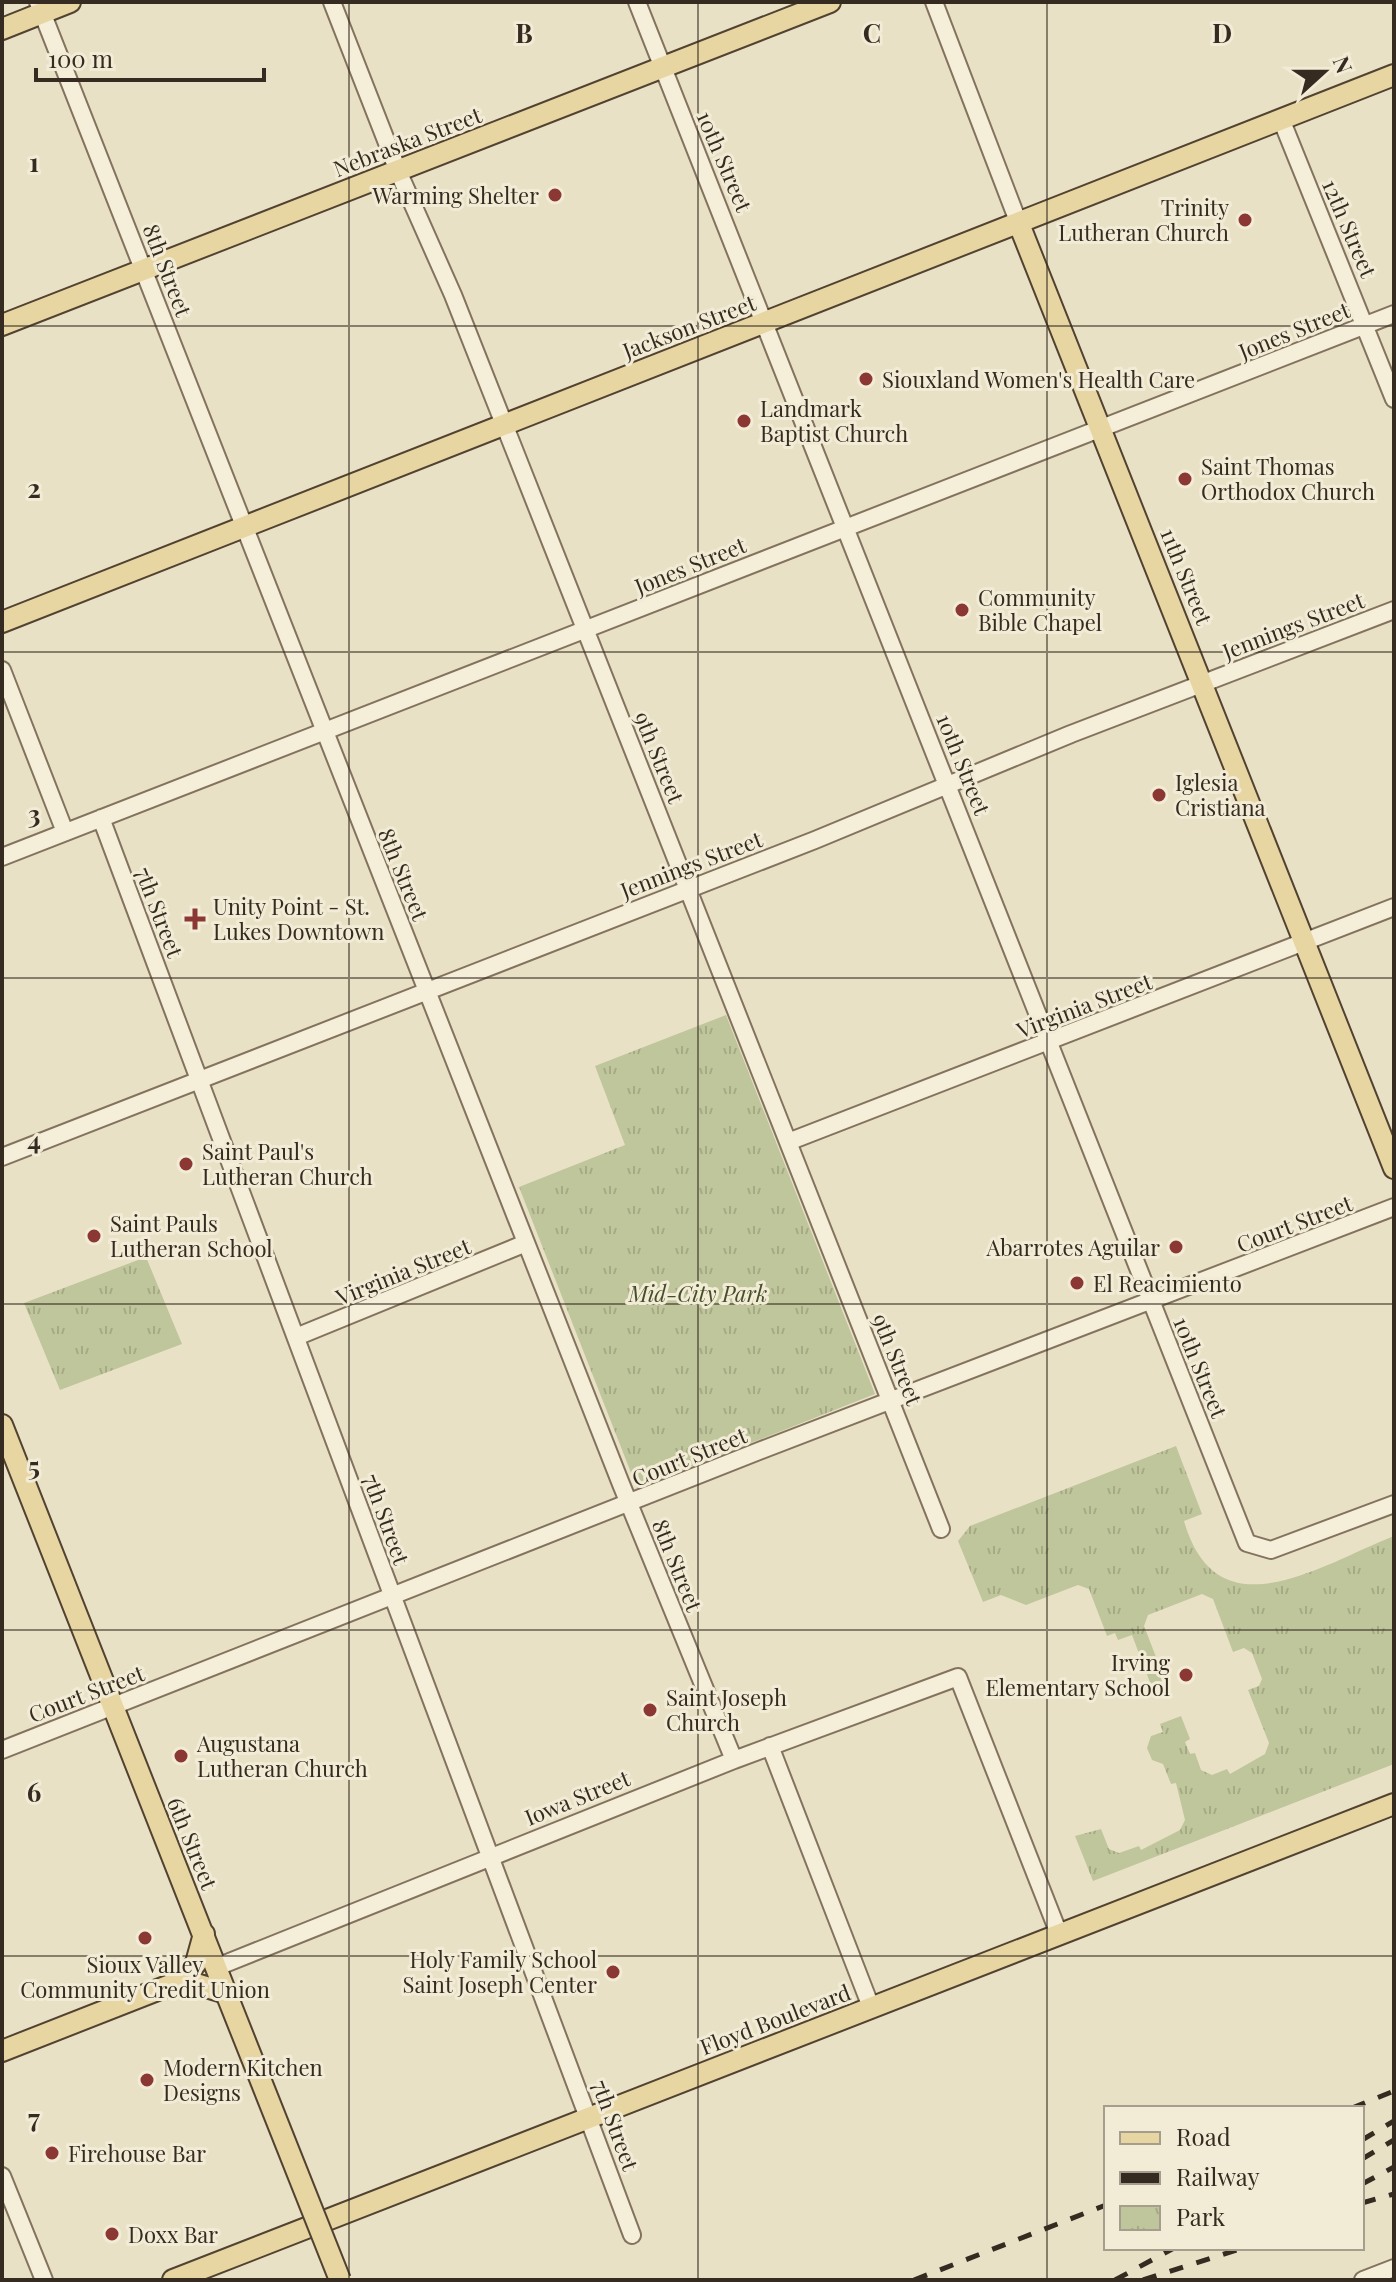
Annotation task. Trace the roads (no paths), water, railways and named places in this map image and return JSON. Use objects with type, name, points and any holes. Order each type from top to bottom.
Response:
[{"type":"main road","points":[[2,29],[40,7],[70,2]]},
{"type":"main road","name":"Nebraska Street","points":[[2,325],[830,2]]},
{"type":"main road","name":"Jackson Street","points":[[2,622],[1394,75]]},
{"type":"main road","name":"11th Street","points":[[1019,224],[1394,1168]]},
{"type":"main road","name":"6th Street","points":[[2,1425],[7,1453],[113,1707],[340,2280]]},
{"type":"main road","name":"Floyd Boulevard","points":[[173,2280],[1394,1804]]},
{"type":"main road","points":[[2,2051],[183,1980],[196,1963],[204,1934]]},
{"type":"main road","points":[[183,1980],[226,1993]]},
{"type":"street","name":"9th Street","points":[[332,2],[398,171],[453,295],[505,425],[941,1529]]},
{"type":"street","name":"10th Street","points":[[637,2],[1247,1543],[1271,1550],[1394,1504]]},
{"type":"street","name":"11th Street","points":[[934,2],[1019,224]]},
{"type":"street","name":"8th Street","points":[[40,7],[629,1504],[734,1760]]},
{"type":"street","name":"12th Street","points":[[1281,119],[1394,399]]},
{"type":"street","name":"Jones Street","points":[[2,857],[1394,314]]},
{"type":"street","name":"Jennings Street","points":[[2,1157],[949,786],[1203,682],[1394,610]]},
{"type":"street","points":[[2,670],[65,832]]},
{"type":"street","name":"7th Street","points":[[101,818],[632,2235]]},
{"type":"street","name":"Virginia Street","points":[[788,1142],[1394,907]]},
{"type":"street","name":"Court Street","points":[[2,1750],[1394,1207]]},
{"type":"street","name":"Virginia Street","points":[[296,1337],[526,1243]]},
{"type":"street","name":"Iowa Street","points":[[217,1967],[734,1760],[958,1677],[1059,1934]]},
{"type":"street","points":[[770,1746],[871,2007]]},
{"type":"street","points":[[2,2176],[44,2280]]},
{"type":"street","points":[[1363,2280],[1394,2268]]},
{"type":"railway","points":[[1357,2106],[1394,2091]]},
{"type":"railway","points":[[1364,2139],[1394,2121]]},
{"type":"railway","points":[[1364,2158],[1394,2140]]},
{"type":"railway","points":[[1364,2183],[1394,2167]]},
{"type":"railway","points":[[1364,2202],[1394,2194]]},
{"type":"railway","points":[[914,2280],[1104,2206]]},
{"type":"railway","points":[[1115,2280],[1170,2250]]},
{"type":"railway","points":[[1143,2280],[1237,2250]]},
{"type":"place","name":"Warming Shelter","points":[[555,195]]},
{"type":"place","name":"Trinity Lutheran Church","points":[[1245,220]]},
{"type":"place","name":"Siouxland Women's Health Care","points":[[866,379]]},
{"type":"place","name":"Landmark Baptist Church","points":[[744,421]]},
{"type":"place","name":"Saint Thomas Orthodox Church","points":[[1185,479]]},
{"type":"place","name":"Community Bible Chapel","points":[[962,610]]},
{"type":"place","name":"Iglesia Cristiana","points":[[1159,795]]},
{"type":"place","name":"Unity Point - St. Lukes Downtown","points":[[195,919]]},
{"type":"place","name":"Saint Paul's Lutheran Church","points":[[186,1164]]},
{"type":"place","name":"Saint Pauls Lutheran School","points":[[94,1236]]},
{"type":"place","name":"Abarrotes Aguilar","points":[[1176,1247]]},
{"type":"place","name":"El Reacimiento","points":[[1077,1283]]},
{"type":"place","name":"Irving Elementary School","points":[[1186,1675]]},
{"type":"place","name":"Saint Joseph Church","points":[[650,1710]]},
{"type":"place","name":"Augustana Lutheran Church","points":[[181,1756]]},
{"type":"place","name":"Sioux Valley Community Credit Union","points":[[145,1938]]},
{"type":"place","name":"Holy Family School Saint Joseph Center","points":[[613,1972]]},
{"type":"place","name":"Modern Kitchen Designs","points":[[147,2080]]},
{"type":"place","name":"Firehouse Bar","points":[[52,2153]]},
{"type":"place","name":"Doxx Bar","points":[[112,2234]]},
{"type":"park label","name":"Mid-City Park","points":[[698,1293]]}]
